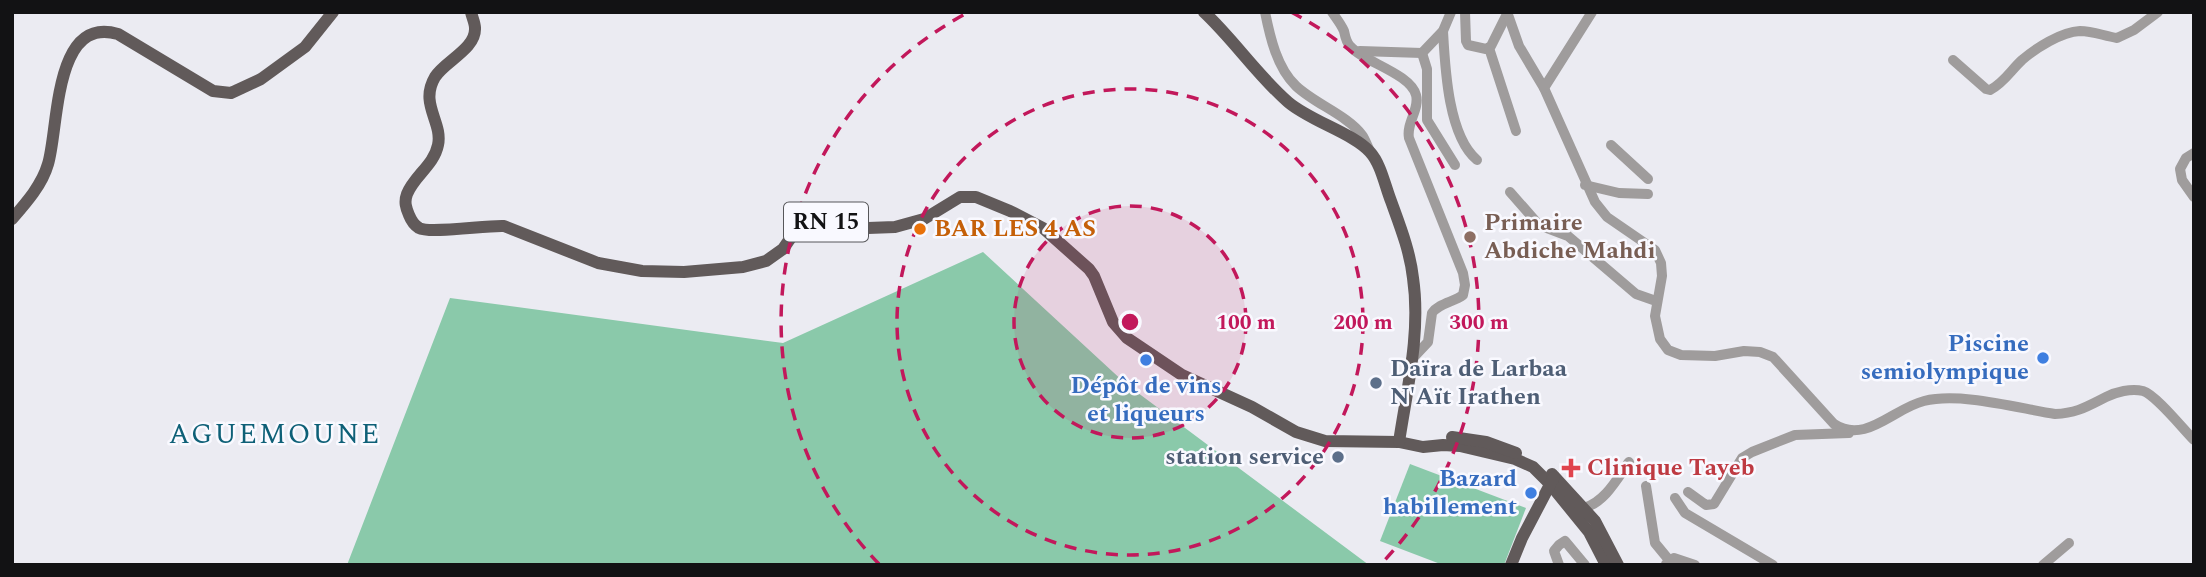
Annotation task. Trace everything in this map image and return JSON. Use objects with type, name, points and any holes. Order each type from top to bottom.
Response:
[{"type":"main road","points":[[12,219],[38,186],[48,165],[58,96],[66,68],[82,40],[93,32],[107,30],[118,34],[213,91],[231,93],[261,79],[289,60],[305,47],[333,12]]},
{"type":"main road","name":"RN 15","points":[[471,12],[475,29],[470,43],[442,69],[431,88],[430,107],[440,139],[438,149],[431,162],[412,184],[405,201],[406,209],[417,227],[437,230],[504,226],[567,252],[608,265],[642,271],[684,272],[743,267],[766,261],[783,249],[794,233],[817,222],[868,228],[895,227],[924,219],[960,197],[976,197],[1043,228],[1089,269],[1119,331],[1182,375],[1310,437],[1356,443],[1403,443]]},
{"type":"main road","points":[[1204,12],[1289,102],[1316,121],[1369,150],[1377,163],[1405,239],[1413,278],[1415,325],[1403,443],[1423,447],[1460,446],[1515,459],[1533,467],[1584,508],[1601,531],[1618,565]]},
{"type":"main road","points":[[1511,565],[1552,480]]},
{"type":"main road","points":[[1552,480],[1589,532],[1606,565]]},
{"type":"street","points":[[1265,12],[1268,30],[1281,65],[1295,85],[1362,134],[1369,150]]},
{"type":"street","points":[[1332,12],[1342,18],[1348,44],[1399,76],[1416,94],[1409,138],[1463,274],[1463,295],[1435,309],[1432,313],[1428,342],[1411,360]]},
{"type":"street","points":[[1356,51],[1422,52],[1443,31],[1451,12]]},
{"type":"street","points":[[1465,12],[1468,45],[1489,48]]},
{"type":"street","points":[[1544,88],[1592,12]]},
{"type":"street","points":[[1953,60],[1990,90],[2009,76],[2021,61],[2063,35],[2077,31],[2117,38],[2134,30],[2158,12]]},
{"type":"street","points":[[1507,13],[1489,48],[1516,131]]},
{"type":"street","points":[[1507,13],[1519,46],[1544,88],[1595,202],[1607,217],[1655,250],[1661,262],[1662,276],[1655,316],[1660,339],[1668,350],[1681,355],[1715,356],[1744,351],[1760,352],[1773,357],[1834,424],[1856,432]]},
{"type":"street","points":[[1443,31],[1449,98],[1464,143],[1469,153],[1478,160]]},
{"type":"street","points":[[1422,52],[1427,69],[1427,120],[1455,165]]},
{"type":"street","points":[[1611,145],[1648,179]]},
{"type":"street","points":[[2194,153],[2179,169],[2182,180],[2194,197]]},
{"type":"street","points":[[1586,185],[1619,193],[1648,194]]},
{"type":"street","points":[[1510,192],[1539,225],[1568,236],[1636,294],[1656,301]]},
{"type":"street","points":[[1688,492],[1706,505],[1714,504],[1742,458],[1752,452],[1795,435],[1856,432],[1922,401],[1944,398],[2054,414],[2085,409],[2108,396],[2128,390],[2143,391],[2152,396],[2194,440]]},
{"type":"street","points":[[1584,508],[1595,505],[1629,462]]},
{"type":"street","points":[[1646,486],[1655,543],[1667,563],[1674,558],[1695,565]]},
{"type":"street","points":[[1675,498],[1685,513],[1773,565]]},
{"type":"street","points":[[1559,565],[1554,551],[1565,541],[1585,565]]},
{"type":"street","points":[[2043,565],[2069,543]]},
{"type":"green space","points":[[983,252],[1126,384],[1369,565],[347,565],[450,298],[783,343]]},
{"type":"green space","points":[[1410,464],[1526,508],[1504,565],[1443,565],[1380,541]]},
{"type":"place","name":"BAR LES 4 AS","points":[[920,229]]},
{"type":"place","name":"Primaire Abdiche Mahdi","points":[[1470,237]]},
{"type":"place","name":"Piscine semiolympique","points":[[2043,358]]},
{"type":"place","name":"Dépôt de vins et liqueurs","points":[[1146,360]]},
{"type":"place","name":"Daïra de Larbaa N'Aït Irathen","points":[[1376,383]]},
{"type":"place","name":"station service","points":[[1338,457]]},
{"type":"place","name":"Clinique Tayeb","points":[[1571,468]]},
{"type":"place","name":"Bazard habillement","points":[[1531,493]]},
{"type":"district","name":"AGUEMOUNE","points":[[275,434]]}]
